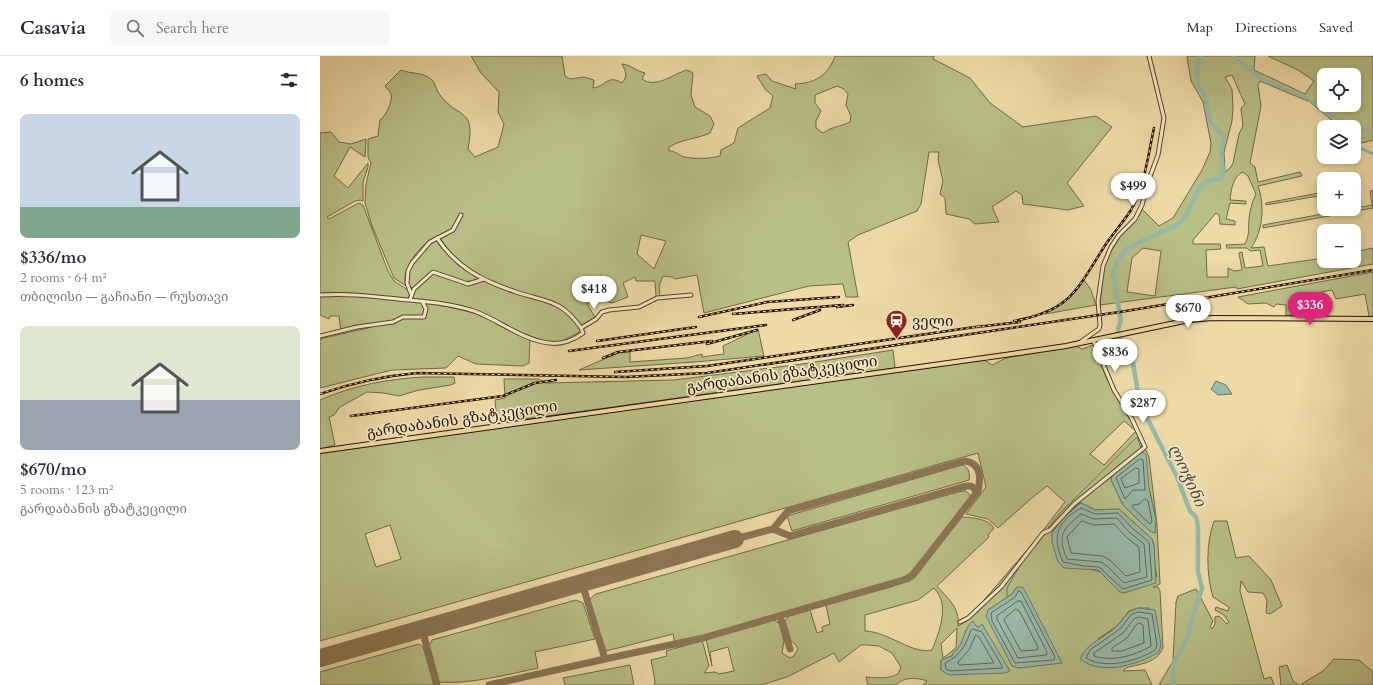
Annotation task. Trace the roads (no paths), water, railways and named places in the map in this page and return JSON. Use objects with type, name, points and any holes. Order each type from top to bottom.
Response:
[{"type":"main road","name":"გარდაბანის გზატკეცილი","points":[[320,451],[1005,356],[1079,343],[1189,320],[1247,317],[1373,319]]},
{"type":"street","points":[[1079,343],[1099,329],[1098,301],[1103,266],[1111,247],[1119,235],[1136,219],[1158,155],[1164,118],[1149,56]]},
{"type":"street","points":[[412,294],[406,283],[409,269],[425,247],[437,238],[453,230],[461,215]]},
{"type":"street","points":[[320,294],[352,294],[422,301],[473,311],[527,336],[547,343],[560,343],[577,337],[583,333],[572,315],[557,305],[539,297],[517,292],[484,279],[459,265],[437,238]]},
{"type":"street","points":[[410,300],[412,294],[433,272],[468,284],[484,279]]},
{"type":"street","points":[[581,328],[596,319],[602,312],[639,307],[657,298],[691,295]]},
{"type":"street","points":[[320,336],[357,327],[393,322],[403,317],[424,317],[426,309],[422,301]]},
{"type":"street","points":[[960,622],[968,618],[1002,587],[1043,533],[1050,530],[1074,504],[1145,448],[1132,418],[1114,390],[1093,340]]},
{"type":"water","points":[[1216,381],[1226,385],[1232,394],[1218,395],[1211,389]]},
{"type":"water","points":[[1141,452],[1146,454],[1149,488],[1156,520],[1155,533],[1150,531],[1123,505],[1111,478]]},
{"type":"water","points":[[1081,503],[1095,510],[1119,509],[1152,539],[1154,546],[1156,583],[1124,593],[1120,592],[1098,570],[1064,568],[1058,562],[1052,542],[1052,533],[1064,517]]},
{"type":"water","points":[[1017,587],[1023,587],[1062,663],[1019,668],[1012,666],[986,616],[988,610],[1012,594]]},
{"type":"water","points":[[1138,608],[1155,610],[1161,645],[1159,652],[1140,661],[1120,667],[1109,668],[1089,664],[1080,659],[1087,648],[1112,630],[1128,613]]},
{"type":"water","points":[[973,621],[976,626],[979,627],[982,624],[1010,671],[1005,673],[949,675],[941,670],[941,660],[952,656],[960,645],[967,628]]},
{"type":"waterway","name":"ლოჭინი","points":[[1174,685],[1173,664],[1188,637],[1191,622],[1202,588],[1198,572],[1198,527],[1196,517],[1190,511],[1177,477],[1140,404],[1133,363],[1127,347],[1120,339],[1118,329],[1121,321],[1113,274],[1117,261],[1128,248],[1177,225],[1185,217],[1200,187],[1207,181],[1222,178],[1223,171],[1221,153],[1224,136],[1211,123],[1206,98],[1198,85],[1197,71],[1200,56]]},
{"type":"waterway","points":[[1233,56],[1262,79],[1308,99],[1336,118],[1373,133]]},
{"type":"waterway","points":[[1361,148],[1373,154]]},
{"type":"waterway","points":[[1048,528],[1060,513],[1137,437],[1141,448]]},
{"type":"waterway","points":[[1030,552],[1046,533]]},
{"type":"waterway","points":[[1007,597],[1007,588],[1022,562]]},
{"type":"railway","points":[[1014,321],[1033,317],[1060,305],[1070,297],[1086,276],[1107,242],[1128,215],[1136,200],[1146,170],[1154,128]]},
{"type":"railway","points":[[320,394],[368,380],[417,373],[626,377],[707,373],[1126,311],[1373,270]]},
{"type":"railway","points":[[699,317],[767,302],[839,297]]},
{"type":"railway","points":[[733,314],[843,305]]},
{"type":"railway","points":[[837,307],[853,305]]},
{"type":"railway","points":[[793,320],[820,310]]},
{"type":"railway","points":[[976,327],[1020,322]]},
{"type":"railway","points":[[569,351],[766,325]]},
{"type":"railway","points":[[615,372],[707,366],[982,326]]},
{"type":"railway","points":[[597,341],[696,327]]},
{"type":"railway","points":[[707,344],[757,330]]},
{"type":"railway","points":[[603,358],[618,352],[712,341]]},
{"type":"railway","points":[[351,416],[503,396],[535,383],[556,380]]},
{"type":"place","name":"ველი","points":[[897,340]]}]
